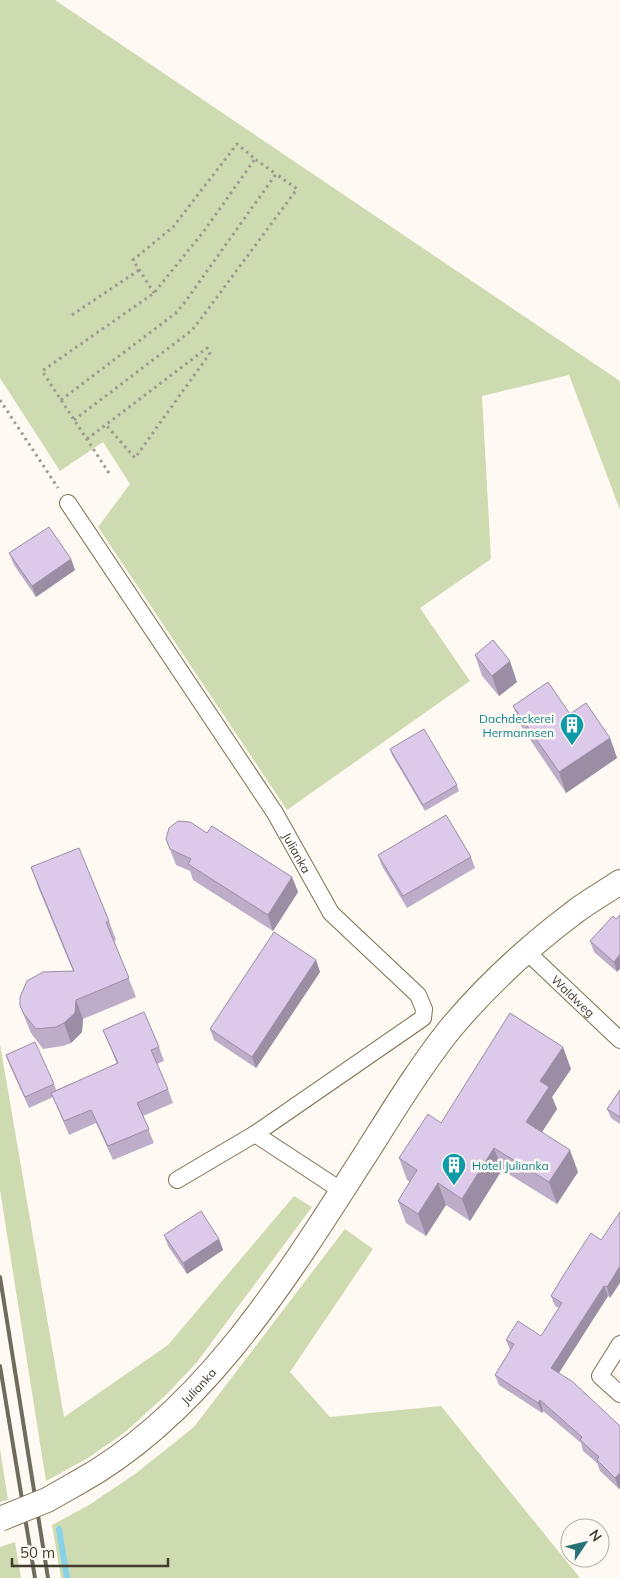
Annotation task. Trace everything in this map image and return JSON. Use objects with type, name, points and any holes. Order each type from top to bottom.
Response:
[{"type":"street","name":"Julianka","points":[[68,503],[275,813],[331,913],[418,995],[424,1009],[423,1018],[255,1134],[177,1180]]},
{"type":"street","name":"Julianka","points":[[0,1519],[47,1500],[101,1470],[145,1436],[211,1374],[254,1318],[342,1191],[418,1073],[450,1029],[500,974],[526,951],[573,913],[620,882]]},
{"type":"street","name":"Waldweg","points":[[526,951],[620,1040]]},
{"type":"street","points":[[255,1134],[342,1191]]},
{"type":"street","points":[[620,1344],[600,1376],[620,1394]]},
{"type":"path","points":[[74,420],[191,331],[297,189],[237,144],[173,228],[133,260],[154,293]]},
{"type":"path","points":[[109,473],[42,371],[154,293],[204,231],[255,159]]},
{"type":"path","points":[[62,400],[176,313],[194,291],[276,174]]},
{"type":"path","points":[[72,315],[139,270]]},
{"type":"path","points":[[87,439],[206,348],[210,353],[134,458],[106,425]]},
{"type":"path","points":[[0,400],[68,503]]},
{"type":"green space","points":[[0,0],[55,0],[620,381],[620,510],[569,375],[482,396],[491,559],[420,608],[470,681],[287,810],[98,527],[130,484],[103,442],[60,471],[0,378]]},
{"type":"green space","points":[[0,1044],[64,1417],[168,1345],[294,1196],[312,1207],[197,1362],[166,1395],[124,1433],[88,1458],[46,1481],[0,1190]]},
{"type":"green space","points":[[345,1229],[373,1249],[290,1372],[330,1417],[441,1406],[560,1553],[560,1568],[572,1568],[580,1578],[61,1578],[52,1525],[89,1505],[135,1474],[194,1427]]},
{"type":"green space","points":[[0,1449],[8,1500],[0,1502]]},
{"type":"green space","points":[[15,1542],[21,1578],[0,1578],[0,1547]]},
{"type":"building","points":[[49,527],[71,559],[32,586],[9,553]]},
{"type":"building","points":[[493,640],[510,661],[492,676],[475,655]]},
{"type":"building","name":"Dachdeckerei Hermannsen","points":[[548,682],[570,714],[586,703],[610,738],[559,772],[513,706]]},
{"type":"building","points":[[424,729],[457,785],[423,805],[390,749]]},
{"type":"building","points":[[446,815],[471,857],[403,896],[378,855]]},
{"type":"building","points":[[178,821],[190,822],[207,833],[212,826],[292,877],[268,915],[188,864],[191,859],[170,849],[166,839],[169,828]]},
{"type":"building","points":[[79,848],[109,921],[106,922],[129,978],[76,1000],[75,1013],[64,1023],[56,1027],[36,1029],[20,1006],[20,997],[27,981],[43,972],[74,971],[31,867]]},
{"type":"building","points":[[620,915],[620,954],[614,962],[590,941],[613,916],[616,919]]},
{"type":"building","points":[[274,932],[316,960],[252,1057],[210,1029]]},
{"type":"building","points":[[144,1012],[159,1047],[151,1050],[168,1089],[137,1103],[149,1129],[108,1146],[91,1110],[64,1121],[51,1093],[118,1063],[103,1030]]},
{"type":"building","points":[[510,1013],[563,1047],[540,1081],[549,1087],[526,1122],[570,1150],[549,1182],[494,1148],[462,1199],[438,1183],[418,1214],[398,1201],[417,1170],[399,1158],[428,1114],[441,1123]]},
{"type":"building","points":[[35,1042],[54,1084],[25,1097],[6,1055]]},
{"type":"building","points":[[620,1090],[620,1117],[607,1109]]},
{"type":"building","points":[[201,1211],[219,1239],[183,1263],[164,1235]]},
{"type":"building","points":[[620,1212],[620,1266],[607,1287],[604,1286],[551,1368],[573,1382],[620,1426],[620,1473],[615,1478],[597,1460],[599,1457],[580,1440],[582,1437],[540,1400],[538,1403],[495,1375],[514,1344],[506,1340],[518,1321],[541,1336],[562,1303],[551,1296],[563,1276],[591,1233],[601,1240]]},
{"type":"waterway","points":[[59,1529],[67,1578]]},
{"type":"railway","points":[[0,1277],[48,1578]]},
{"type":"railway","points":[[0,1366],[35,1578]]},
{"type":"place","name":"Dachdeckerei Hermannsen","points":[[572,746]]},
{"type":"place","name":"Hotel Julianka","points":[[454,1186]]}]
